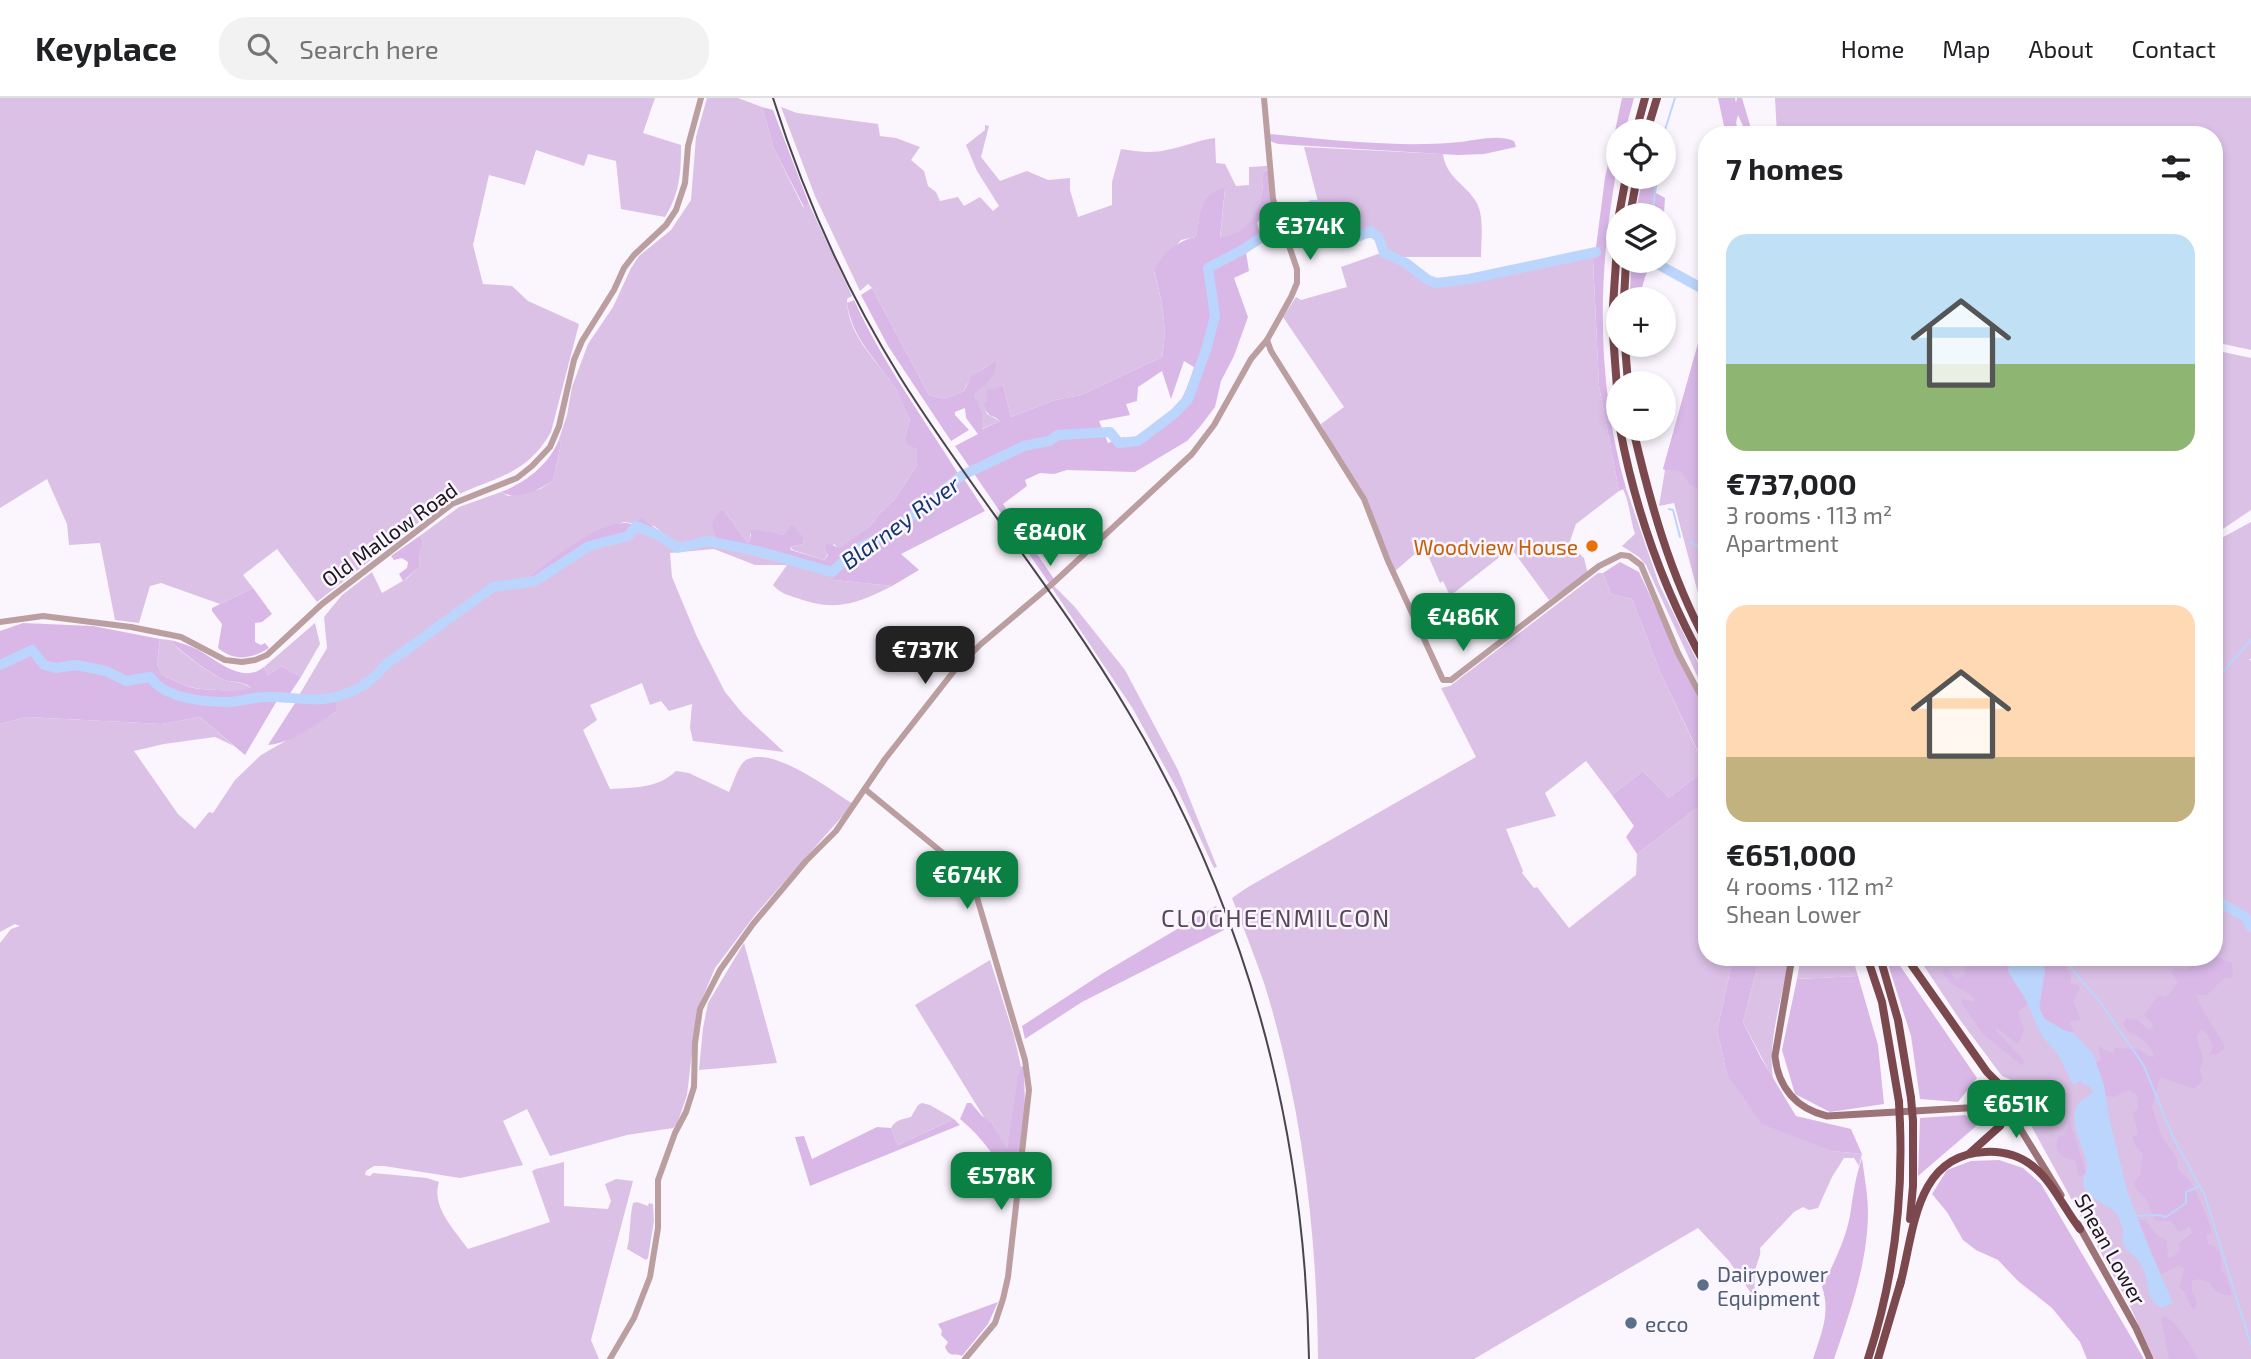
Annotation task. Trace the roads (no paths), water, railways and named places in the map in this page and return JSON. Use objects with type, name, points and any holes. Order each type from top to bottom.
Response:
[{"type":"highway","points":[[1639,119],[1645,98]]},
{"type":"highway","points":[[1651,119],[1657,98]]},
{"type":"highway","points":[[1615,273],[1612,321],[1616,371]]},
{"type":"highway","points":[[1623,441],[1652,552],[1698,652]]},
{"type":"highway","points":[[1636,441],[1648,497],[1678,582],[1698,624]]},
{"type":"highway","points":[[1868,1359],[1887,1293],[1894,1255],[1901,1179],[1899,1102],[1882,1002],[1870,966]]},
{"type":"highway","points":[[1883,966],[1898,1020],[1913,1121],[1912,1207],[1900,1286]]},
{"type":"highway","points":[[1912,966],[1987,1072],[2006,1091]]},
{"type":"highway","points":[[1878,1359],[1900,1286],[1922,1195],[1927,1185],[1946,1165],[1969,1154],[2000,1126],[2005,1115]]},
{"type":"highway","points":[[1969,1154],[1997,1152],[2011,1155],[2034,1167],[2080,1228]]},
{"type":"main road","points":[[1790,966],[1775,1056],[1784,1087],[1800,1105],[1816,1113],[1842,1117],[1966,1108],[1991,1108],[2005,1115],[2019,1112],[2023,1104],[2017,1092],[2006,1091],[1998,1099],[1966,1108]]},
{"type":"main road","points":[[1998,1099],[1998,1107],[2005,1115]]},
{"type":"main road","name":"Shean Lower","points":[[2019,1112],[2040,1157],[2136,1328],[2150,1359]]},
{"type":"main road","name":"Shean Lower","points":[[2005,1115],[2020,1128],[2040,1157]]},
{"type":"street","name":"Old Mallow Road","points":[[0,622],[43,616],[131,627],[181,637],[234,662],[255,660],[267,655],[321,604],[452,505],[517,478],[532,467],[550,447],[559,426],[573,360],[582,341],[614,290],[624,268],[666,225],[676,210],[685,183],[688,146],[701,98]]},
{"type":"street","points":[[610,1359],[635,1318],[650,1277],[658,1228],[657,1180],[694,1087],[700,1009],[707,991],[753,923],[806,861],[836,831],[885,759],[954,671],[981,644],[1068,570],[1192,454],[1214,425],[1251,359],[1267,340],[1291,298],[1297,283],[1297,269],[1273,200],[1264,98]]},
{"type":"street","points":[[1267,340],[1271,351],[1364,499],[1388,561],[1443,680],[1451,680],[1598,566],[1616,556],[1625,555],[1639,562],[1647,576],[1678,653],[1698,691]]},
{"type":"street","points":[[866,790],[966,872],[973,884],[1025,1060],[1029,1090],[1008,1277],[995,1323],[965,1359]]},
{"type":"water","points":[[2009,966],[2043,966],[2045,970],[2039,1008],[2045,1019],[2074,1033],[2093,1054],[2104,1085],[2127,1190],[2173,1303],[2161,1308],[2155,1304],[2149,1293],[2143,1269],[2124,1246],[2124,1232],[2117,1214],[2084,1187],[2087,1165],[2074,1116],[2080,1102],[2093,1092],[2089,1086],[2082,1084],[2082,1080],[2073,1085],[2059,1056],[2043,1037],[2024,996],[2008,972]]},
{"type":"waterway","points":[[1668,119],[1675,98]]},
{"type":"waterway","points":[[1654,203],[1655,189]]},
{"type":"waterway","name":"Blarney River","points":[[0,665],[32,650],[44,665],[56,668],[76,665],[106,671],[126,681],[150,677],[175,695],[197,700],[229,702],[267,697],[332,698],[366,683],[385,665],[493,587],[535,581],[589,546],[628,536],[636,526],[658,535],[678,548],[708,541],[762,552],[832,572],[857,549],[894,530],[961,476],[1024,446],[1049,441],[1058,435],[1110,432],[1119,443],[1138,441],[1175,413],[1188,399],[1215,316],[1208,268],[1242,250],[1312,205],[1316,205],[1319,220],[1325,229],[1353,237],[1371,231],[1379,238],[1384,253],[1406,263],[1428,280],[1437,283],[1469,279],[1596,252]]},
{"type":"waterway","name":"Blarney River","points":[[1674,273],[1698,286]]},
{"type":"waterway","points":[[1669,509],[1673,510],[1680,537]]},
{"type":"waterway","points":[[1690,542],[1698,546]]},
{"type":"waterway","points":[[2223,672],[2251,640]]},
{"type":"waterway","name":"Blarney River","points":[[2223,904],[2245,917],[2251,927]]},
{"type":"waterway","points":[[2070,966],[2100,1002],[2144,1066],[2173,1137],[2205,1196],[2251,1345]]},
{"type":"waterway","points":[[2138,1216],[2166,1217],[2186,1203],[2186,1192],[2200,1186]]},
{"type":"railway","points":[[773,98],[798,171],[828,242],[880,344],[956,462],[1074,627],[1129,713],[1171,788],[1207,865],[1237,944],[1262,1024],[1282,1106],[1296,1189],[1305,1273],[1309,1359]]},
{"type":"place","name":"Woodview House","points":[[1592,546]]},
{"type":"place","name":"Dairypower Equipment","points":[[1703,1285]]},
{"type":"place","name":"ecco","points":[[1631,1323]]},
{"type":"district","name":"CLOGHEENMILCON","points":[[1276,917]]}]
